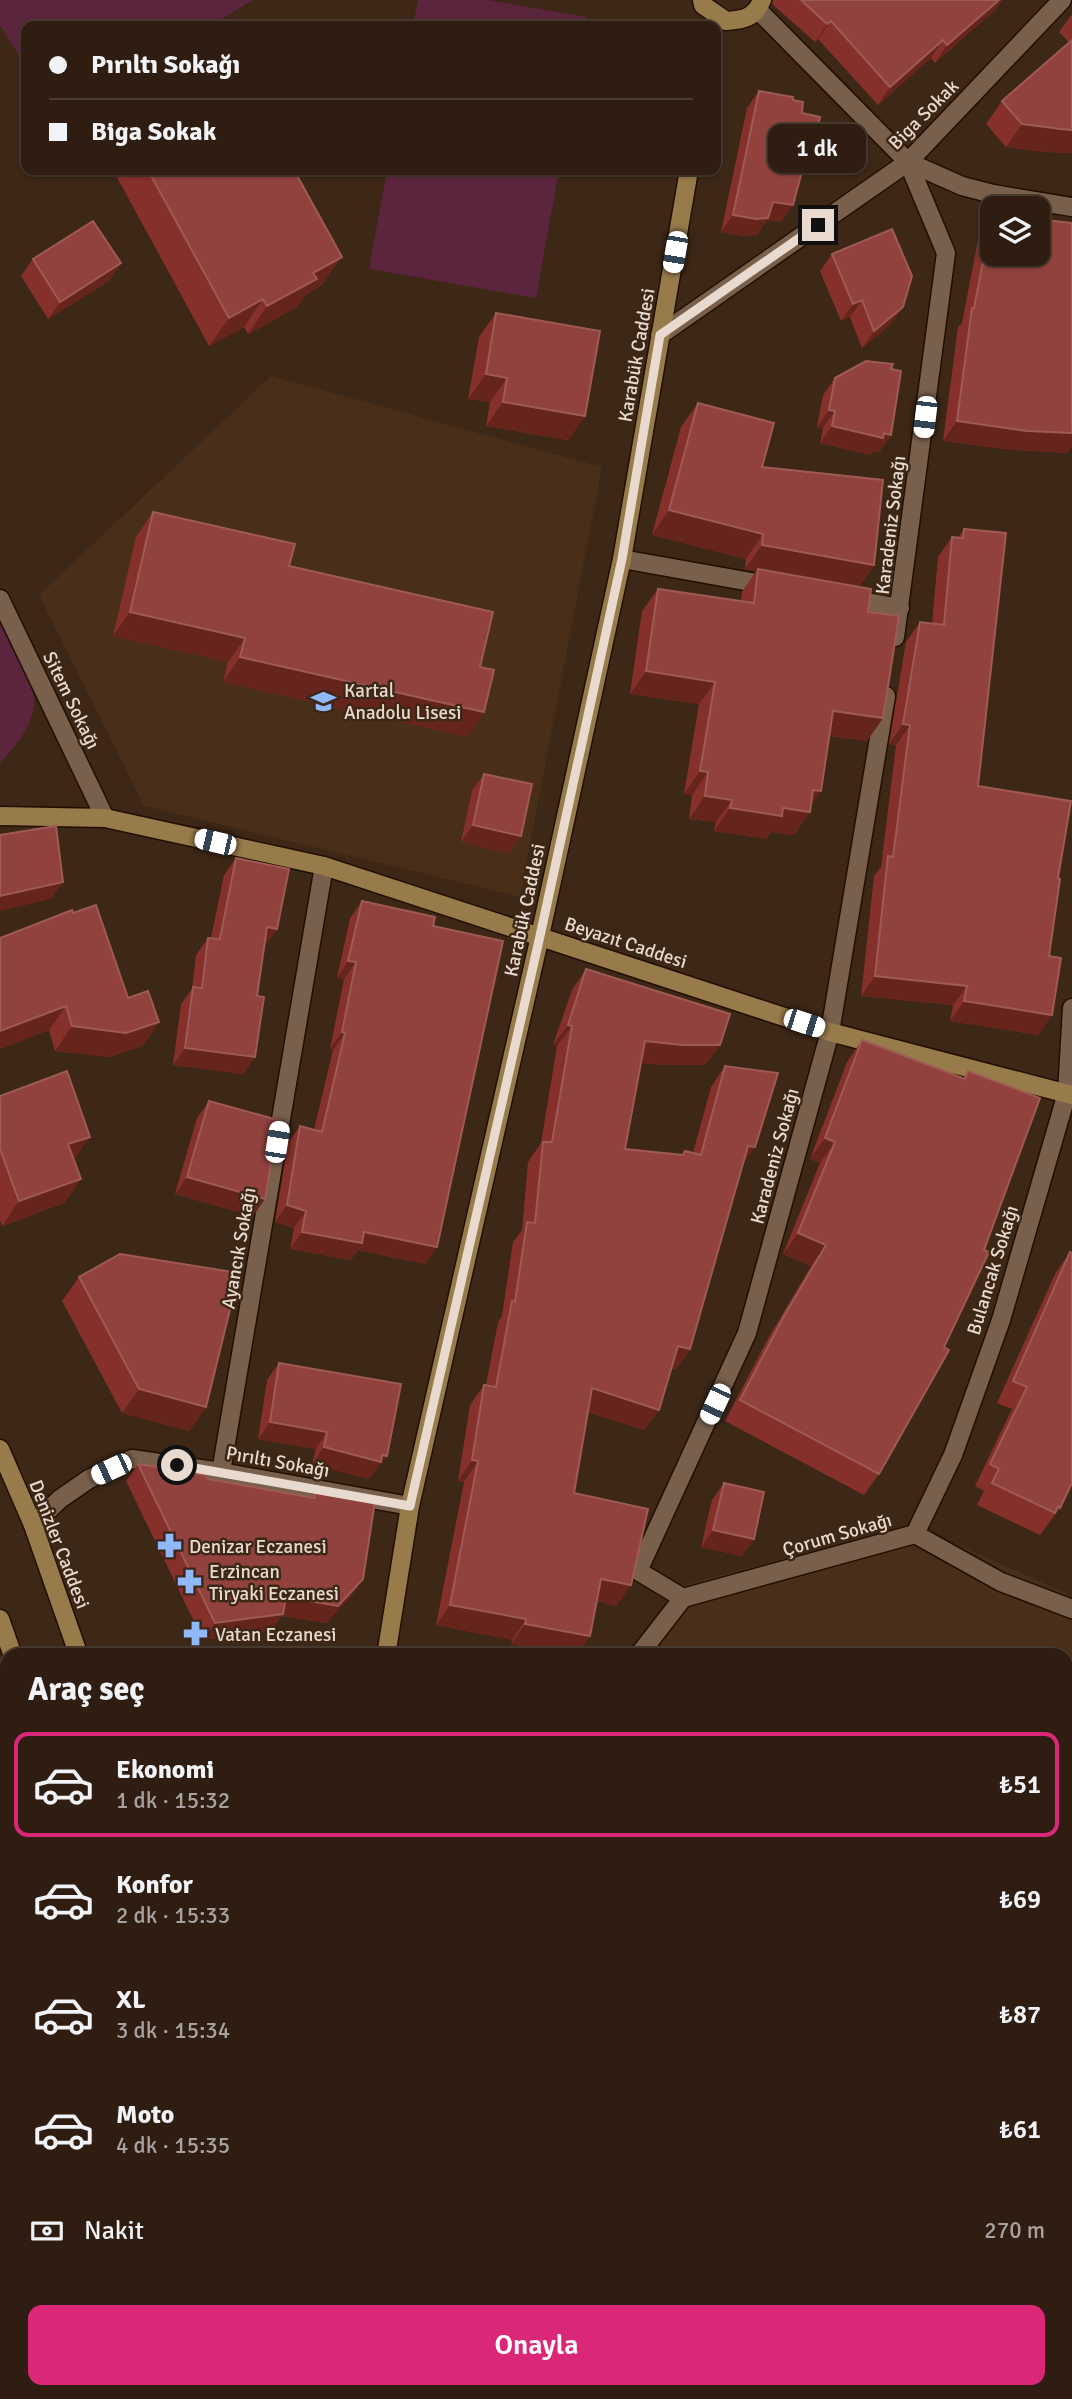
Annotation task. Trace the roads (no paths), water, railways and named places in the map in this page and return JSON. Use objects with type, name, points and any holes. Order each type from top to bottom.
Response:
[{"type":"street","points":[[702,0],[715,20],[726,21],[746,19],[760,5],[908,162],[962,186],[1072,207]]},
{"type":"street","name":"Biga Sokak","points":[[660,335],[908,162],[1062,0]]},
{"type":"street","name":"Karadeniz Sokağı","points":[[893,649],[946,253],[908,162]]},
{"type":"street","name":"Karabük Caddesi","points":[[387,1648],[410,1506],[540,936],[622,559],[688,175]]},
{"type":"street","points":[[622,559],[794,589]]},
{"type":"street","name":"Karadeniz Sokağı","points":[[834,596],[900,608]]},
{"type":"street","name":"Sitem Sokağı","points":[[0,599],[105,818]]},
{"type":"street","name":"Karadeniz Sokağı","points":[[683,1598],[638,1571],[747,1333],[830,1032],[889,676]]},
{"type":"street","name":"Beyazıt Caddesi","points":[[0,816],[105,818],[324,866],[830,1032],[1069,1094]]},
{"type":"street","name":"Ayancık Sokağı","points":[[221,1472],[324,866]]},
{"type":"street","name":"Bulancak Sokağı","points":[[915,1534],[953,1455],[996,1333],[1069,1094],[1072,1008]]},
{"type":"street","name":"Denizler Caddesi","points":[[0,1449],[33,1525],[76,1648]]},
{"type":"street","name":"Pırıltı Sokağı","points":[[33,1525],[60,1499],[79,1486],[132,1459],[410,1506]]},
{"type":"street","name":"Çorum Sokağı","points":[[683,1598],[915,1534],[1001,1582],[1072,1609]]},
{"type":"street","points":[[644,1648],[683,1598]]},
{"type":"street","points":[[0,1619],[10,1648]]},
{"type":"place","name":"Kartal Anadolu Lisesi","points":[[324,701]]},
{"type":"place","name":"Denizar Eczanesi","points":[[169,1546]]},
{"type":"place","name":"Erzincan Tiryaki Eczanesi","points":[[189,1582]]},
{"type":"place","name":"Vatan Eczanesi","points":[[195,1634]]}]
